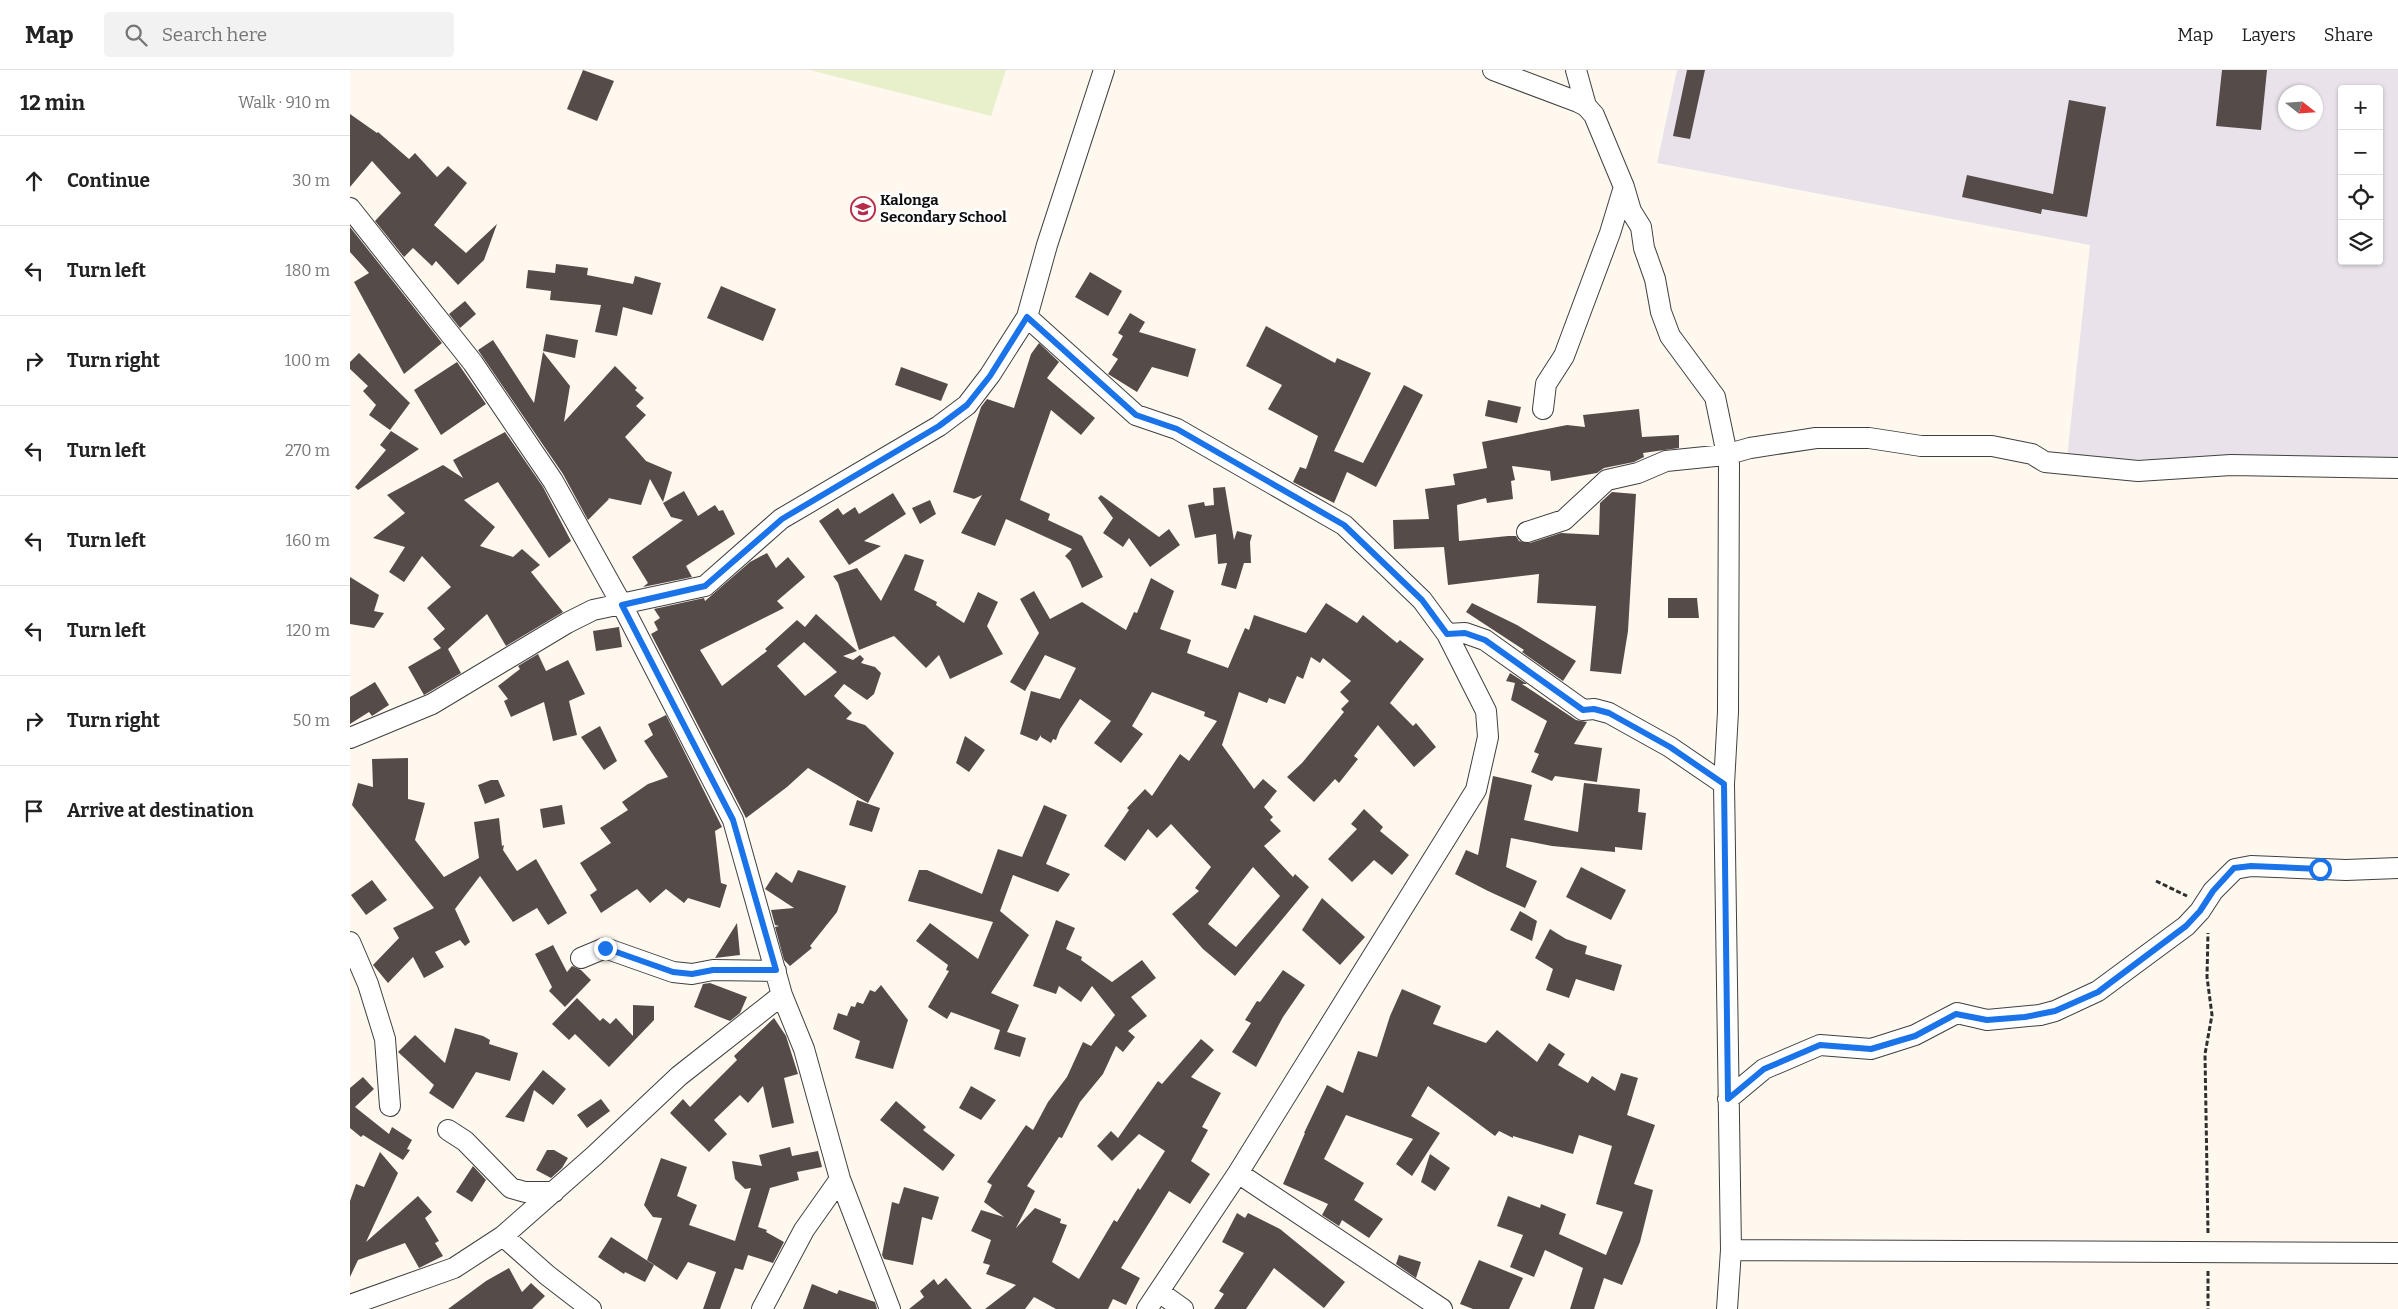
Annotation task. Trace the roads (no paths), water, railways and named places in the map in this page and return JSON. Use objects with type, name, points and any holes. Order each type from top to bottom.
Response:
[{"type":"street","points":[[350,738],[432,704],[567,623],[593,610],[705,586],[782,519],[939,426],[967,405],[990,376],[1027,317],[1047,245],[1104,70]]},
{"type":"street","points":[[1493,70],[1557,93],[1586,106]]},
{"type":"street","points":[[1576,70],[1586,106],[1594,116],[1624,187],[1631,211],[1641,227],[1644,248],[1655,279],[1661,312],[1670,336],[1715,397],[1719,410],[1729,474],[1728,712],[1724,784],[1731,1250],[1727,1309]]},
{"type":"street","points":[[1543,409],[1546,384],[1564,356],[1610,233],[1624,187]]},
{"type":"street","points":[[350,208],[473,363],[553,481],[622,605],[733,820],[782,995],[804,1049],[840,1179],[890,1309]]},
{"type":"street","points":[[1027,317],[1136,415],[1177,429],[1344,525],[1422,600],[1447,634],[1486,711],[1488,737],[1476,790],[1238,1174],[1147,1309]]},
{"type":"street","points":[[1527,532],[1564,520],[1607,480],[1638,473],[1666,461],[1726,455],[1750,448],[1816,438],[1869,438],[1920,446],[1992,446],[2032,454],[2045,462],[2138,471],[2231,464],[2398,468]]},
{"type":"street","points":[[1447,634],[1465,633],[1485,640],[1583,710],[1594,709],[1609,713],[1670,747],[1724,784]]},
{"type":"street","points":[[1728,1099],[1764,1069],[1820,1045],[1871,1049],[1915,1036],[1956,1014],[1987,1020],[2033,1016],[2055,1011],[2098,992],[2179,931],[2200,911],[2213,891],[2234,868],[2251,866],[2346,870],[2398,868]]},
{"type":"street","points":[[350,942],[368,984],[386,1039],[390,1106]]},
{"type":"street","points":[[581,958],[605,948],[673,972],[692,974],[713,970],[776,970]]},
{"type":"street","points":[[350,1305],[454,1268],[503,1236],[554,1192],[679,1076],[782,995]]},
{"type":"street","points":[[448,1130],[465,1141],[511,1188],[525,1192],[554,1192]]},
{"type":"street","points":[[1238,1174],[1442,1309]]},
{"type":"street","points":[[762,1309],[804,1230],[840,1179]]},
{"type":"street","points":[[503,1236],[547,1276],[590,1309]]},
{"type":"street","points":[[1731,1250],[2398,1253]]},
{"type":"street","points":[[1159,1292],[1183,1309]]},
{"type":"place","name":"Kalonga Secondary School","points":[[863,209]]}]
